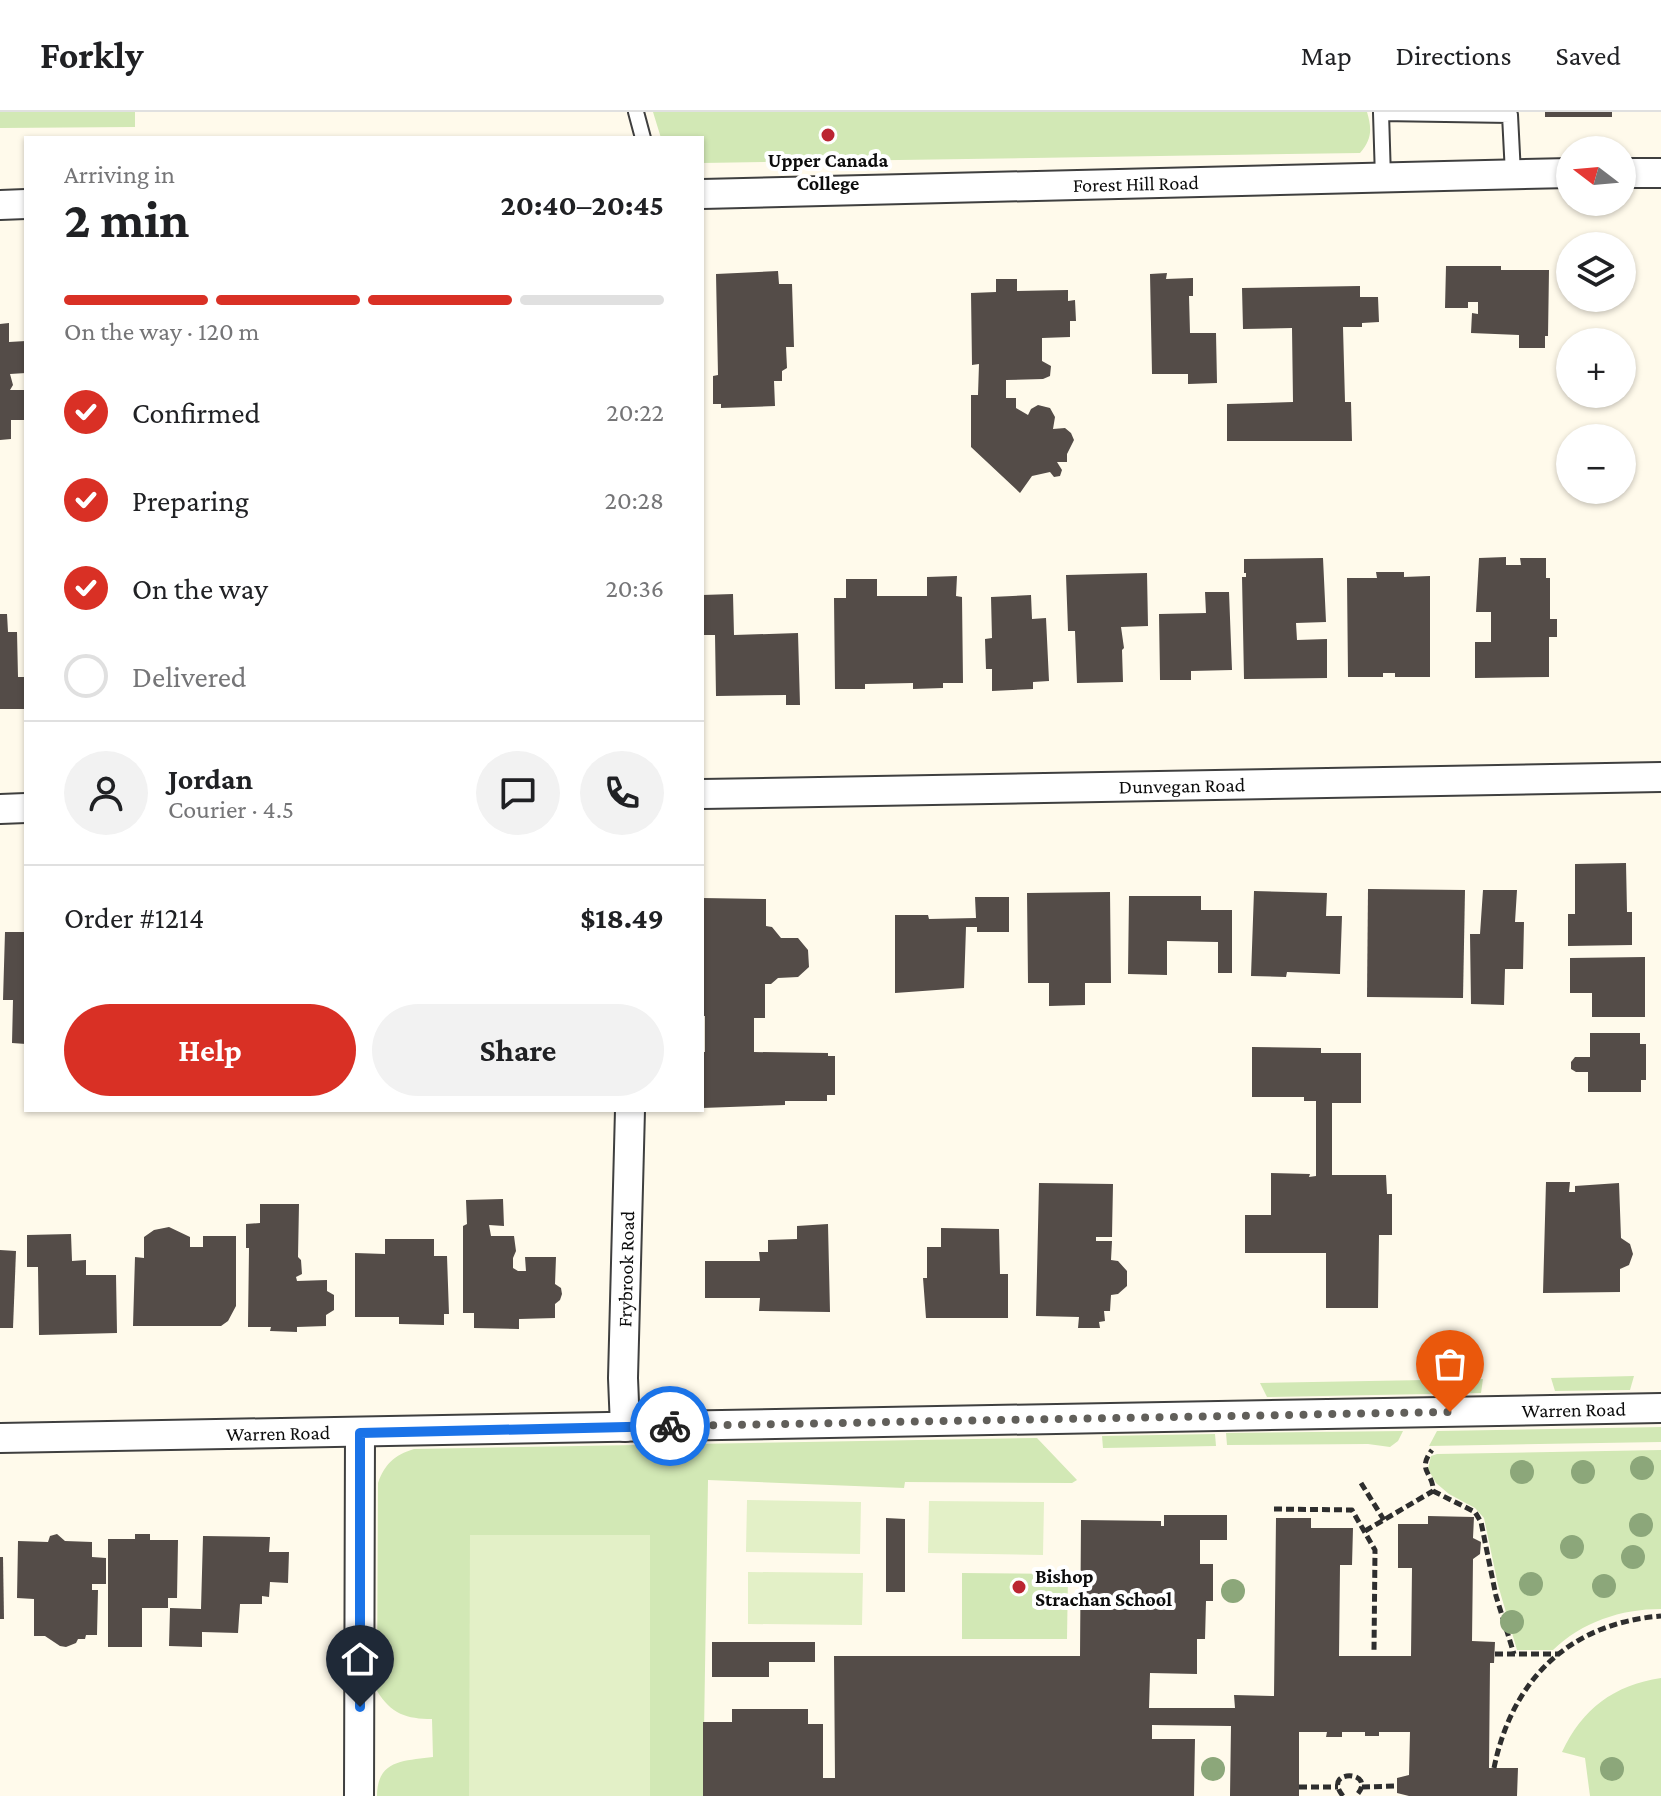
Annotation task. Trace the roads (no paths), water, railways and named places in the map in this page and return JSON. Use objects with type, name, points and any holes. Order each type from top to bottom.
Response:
[{"type":"street","name":"Forest Hill Road","points":[[704,194],[1556,173]]},
{"type":"street","points":[[1636,173],[1661,173]]},
{"type":"street","points":[[0,205],[24,204]]},
{"type":"street","name":"Dunvegan Road","points":[[704,794],[1661,777]]},
{"type":"street","points":[[0,809],[24,808]]},
{"type":"street","name":"Frybrook Road","points":[[625,1427],[623,1378],[630,1112]]},
{"type":"street","name":"Warren Road","points":[[0,1438],[1661,1408]]},
{"type":"street","points":[[359,1796],[360,1433]]},
{"type":"lane","points":[[636,112],[642,136]]},
{"type":"lane","points":[[1383,178],[1381,113],[1510,115],[1513,174]]},
{"type":"place","name":"Upper Canada College","points":[[828,135]]},
{"type":"place","name":"Bishop Strachan School","points":[[1019,1587]]}]
